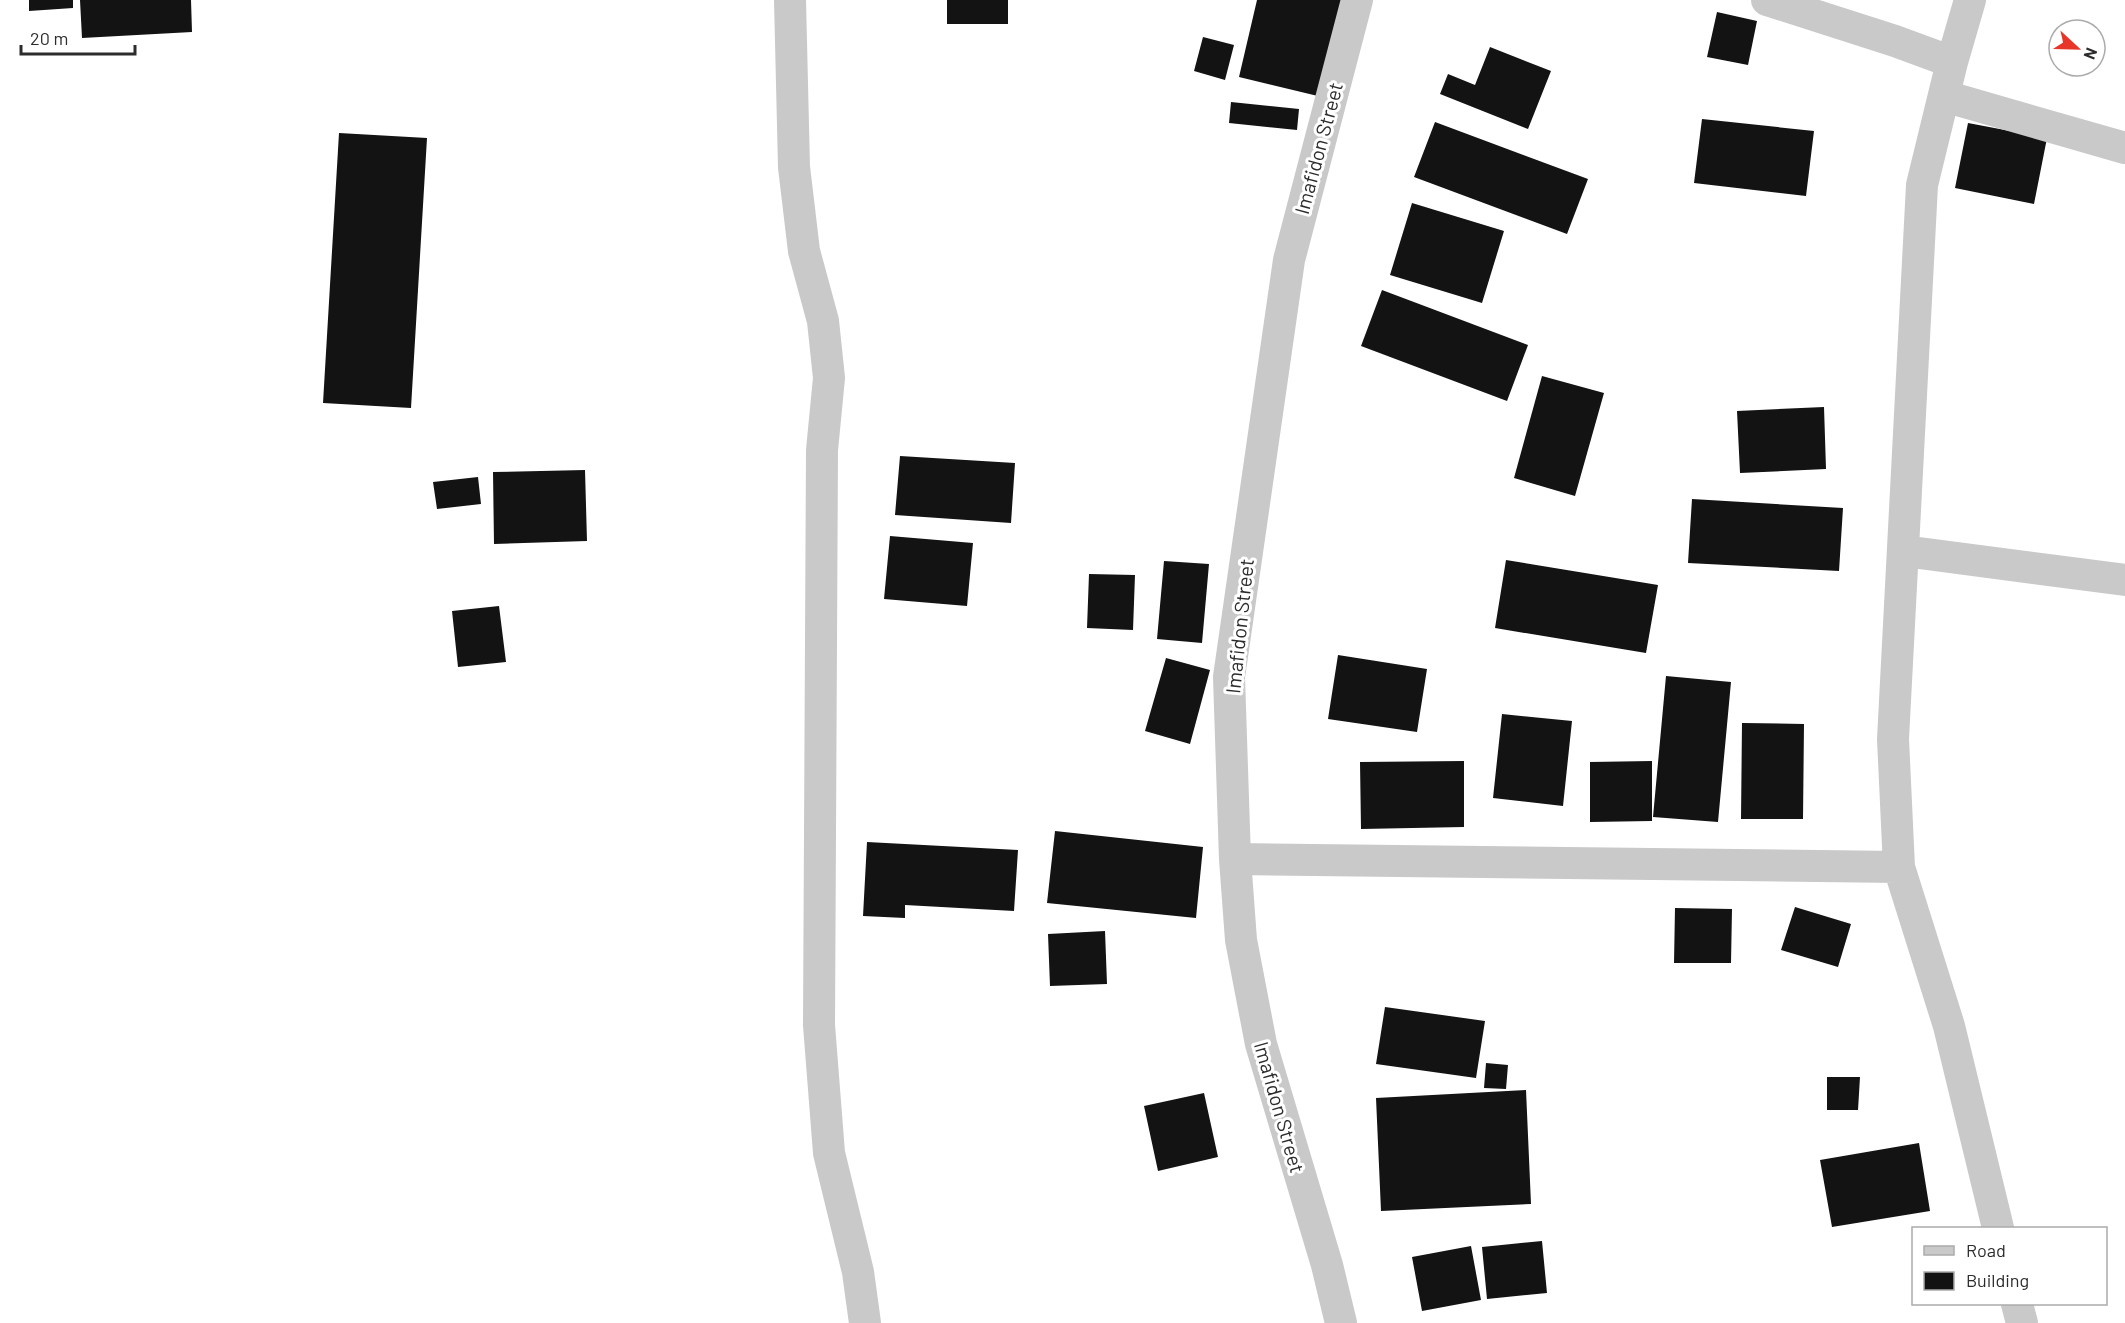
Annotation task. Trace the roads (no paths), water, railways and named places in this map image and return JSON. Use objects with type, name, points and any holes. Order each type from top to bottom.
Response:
[{"type":"street","points":[[790,0],[794,166],[804,251],[823,321],[829,378],[822,450],[819,1024],[829,1153],[858,1272],[865,1323]]},
{"type":"street","name":"Imafidon Street","points":[[1341,1323],[1327,1265],[1261,1044],[1241,940],[1235,859],[1229,677],[1289,260],[1357,0]]},
{"type":"street","points":[[1767,0],[1895,40],[1952,62]]},
{"type":"street","points":[[1970,0],[1952,62],[1922,185],[1893,739],[1899,867],[1948,1026],[1998,1227]]},
{"type":"street","points":[[1944,96],[2125,148]]},
{"type":"street","points":[[1904,551],[2125,580]]},
{"type":"street","points":[[1235,859],[1899,867]]},
{"type":"street","points":[[2017,1305],[2022,1323]]}]
